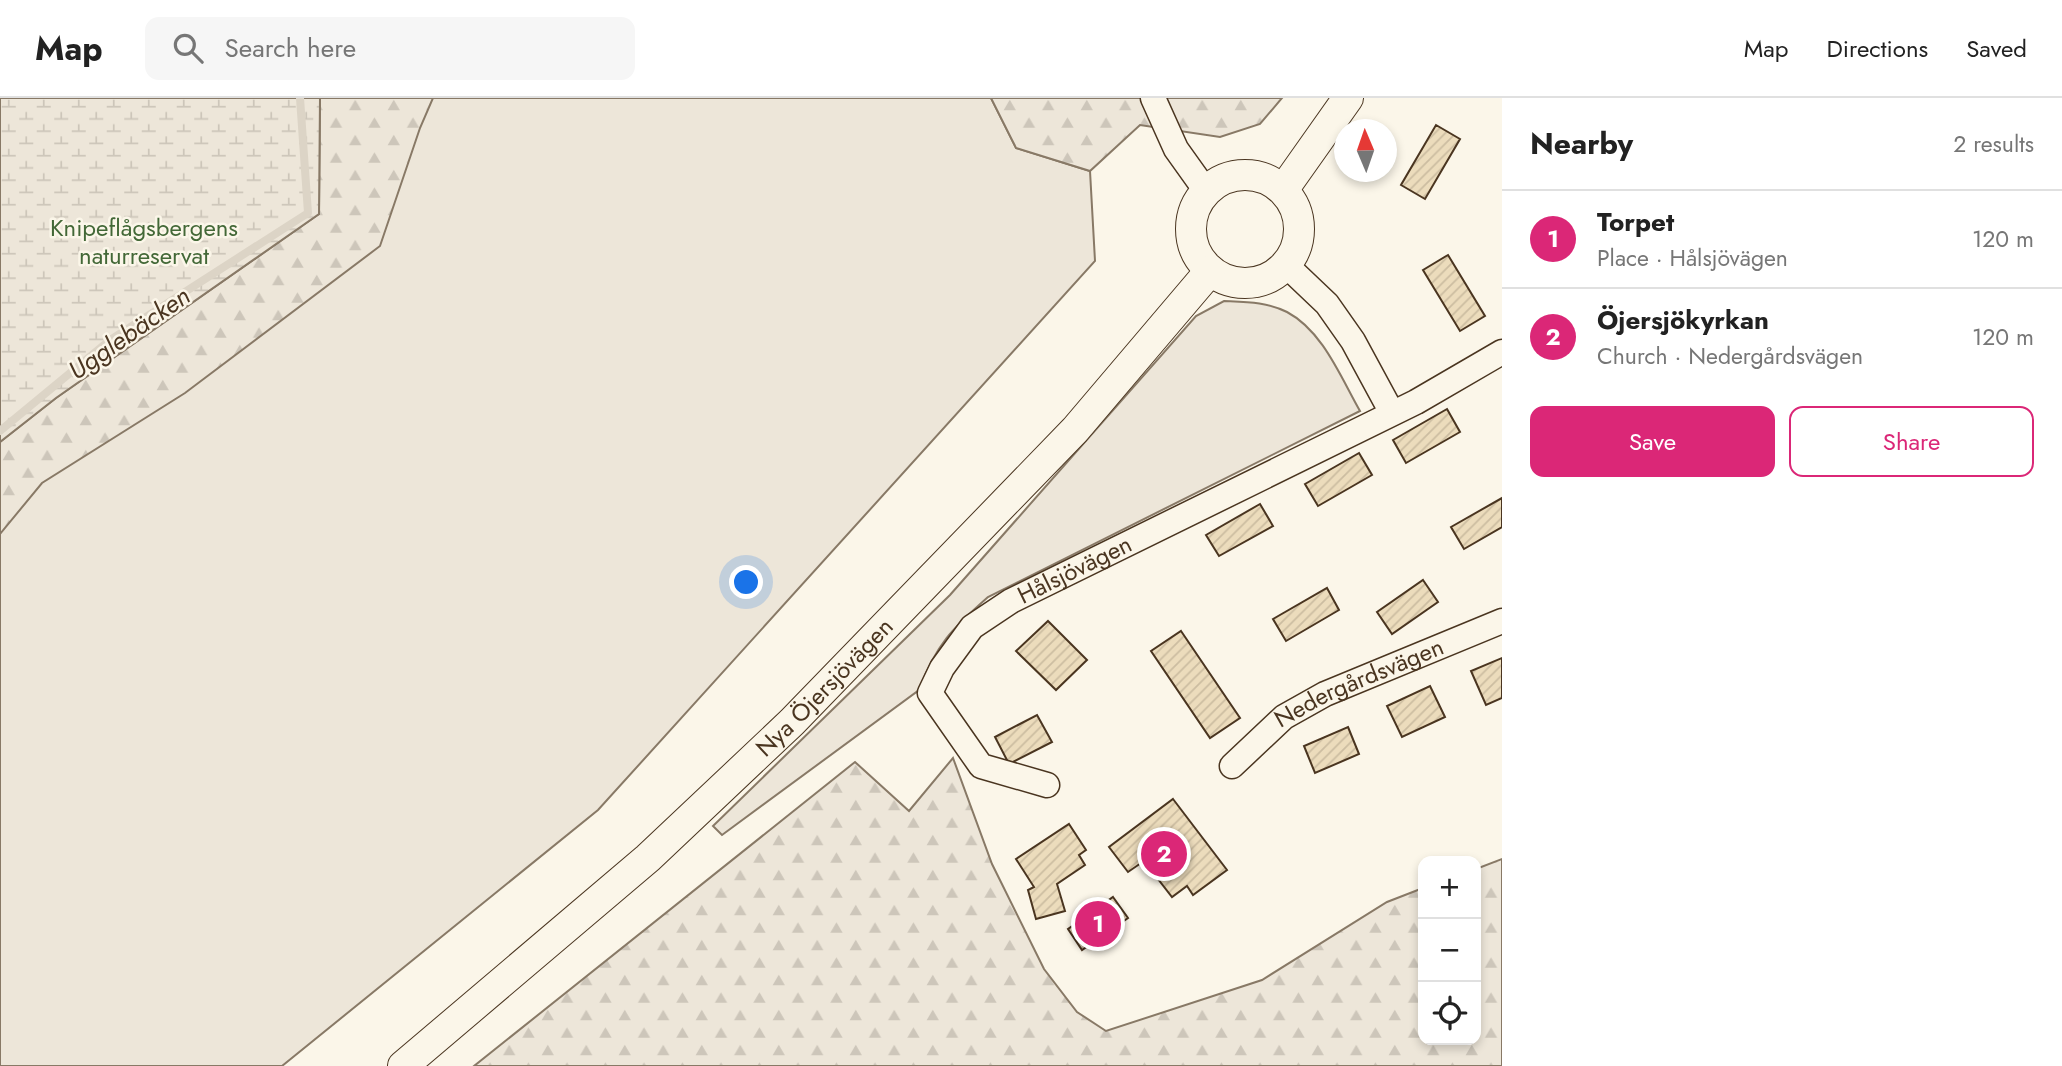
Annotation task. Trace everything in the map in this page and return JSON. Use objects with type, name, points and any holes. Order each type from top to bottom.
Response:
[{"type":"street","points":[[1153,98],[1176,149],[1206,191]]},
{"type":"street","points":[[1283,190],[1348,98]]},
{"type":"street","points":[[1244,175],[1265,178],[1283,190],[1293,203],[1299,218],[1297,243],[1286,265],[1269,278],[1249,283],[1228,281],[1210,271],[1193,247],[1191,232],[1192,217],[1206,191],[1224,179],[1244,175]]},
{"type":"street","points":[[1286,265],[1327,304],[1353,341],[1392,413]]},
{"type":"street","name":"Nya Öjersjövägen","points":[[403,1066],[648,858],[792,722],[1075,430],[1210,271]]},
{"type":"street","name":"Hålsjövägen","points":[[1047,785],[981,766],[930,693],[942,667],[972,627],[1011,601],[1416,402],[1502,352]]},
{"type":"street","name":"Nedergårdsvägen","points":[[1232,766],[1284,717],[1325,694],[1502,621]]},
{"type":"green space","points":[[0,98],[991,98],[1016,148],[1090,171],[1095,261],[598,810],[282,1066],[0,1066]]},
{"type":"green space","name":"Knipeflågsbergens naturreservat","points":[[0,98],[320,98],[319,214],[56,398],[0,442]]},
{"type":"green space","points":[[320,98],[433,98],[420,128],[380,246],[185,393],[42,483],[0,534],[0,442],[56,398],[319,214]]},
{"type":"green space","points":[[991,98],[1282,98],[1260,124],[1220,137],[1140,125],[1090,171],[1016,148]]},
{"type":"green space","points":[[1224,301],[1272,306],[1300,320],[1330,356],[1360,411],[988,597],[946,638],[919,690],[722,835],[713,826],[950,595],[1196,316]]},
{"type":"green space","points":[[953,758],[992,864],[1044,969],[1077,1012],[1106,1031],[1262,980],[1387,902],[1418,890],[1418,1045],[1481,1045],[1481,867],[1502,859],[1502,1066],[474,1066],[855,762],[909,811]]},
{"type":"building","points":[[1436,125],[1460,139],[1425,199],[1401,185]]},
{"type":"building","points":[[1448,255],[1485,316],[1460,331],[1423,270]]},
{"type":"building","points":[[1447,409],[1460,432],[1406,463],[1393,440]]},
{"type":"building","points":[[1359,453],[1372,475],[1318,506],[1305,484]]},
{"type":"building","points":[[1502,498],[1502,527],[1464,549],[1451,527]]},
{"type":"building","points":[[1260,504],[1273,526],[1219,556],[1206,535]]},
{"type":"building","points":[[1423,580],[1438,602],[1392,634],[1377,612]]},
{"type":"building","points":[[1327,588],[1339,610],[1286,641],[1273,619]]},
{"type":"building","points":[[1048,621],[1087,660],[1056,690],[1016,651]]},
{"type":"building","points":[[1181,631],[1240,718],[1210,738],[1151,651]]},
{"type":"building","points":[[1502,658],[1502,698],[1486,705],[1471,671]]},
{"type":"building","points":[[1430,686],[1445,717],[1402,737],[1387,706]]},
{"type":"building","points":[[1037,715],[1052,742],[1009,764],[995,737]]},
{"type":"building","points":[[1348,727],[1359,754],[1315,773],[1304,746]]},
{"type":"building","points":[[1173,799],[1227,870],[1193,895],[1187,886],[1172,897],[1144,861],[1128,872],[1109,847]]},
{"type":"building","points":[[1069,824],[1086,850],[1079,855],[1085,865],[1057,884],[1065,911],[1036,919],[1028,890],[1034,887],[1016,859]]},
{"type":"building","points":[[1113,897],[1128,918],[1082,950],[1068,929]]},
{"type":"waterway","name":"Ugglebäcken","points":[[0,431],[110,340],[308,213],[300,98]]},
{"type":"place","name":"Öjersjökyrkan","points":[[1164,854]]},
{"type":"place","name":"Torpet","points":[[1098,924]]}]
